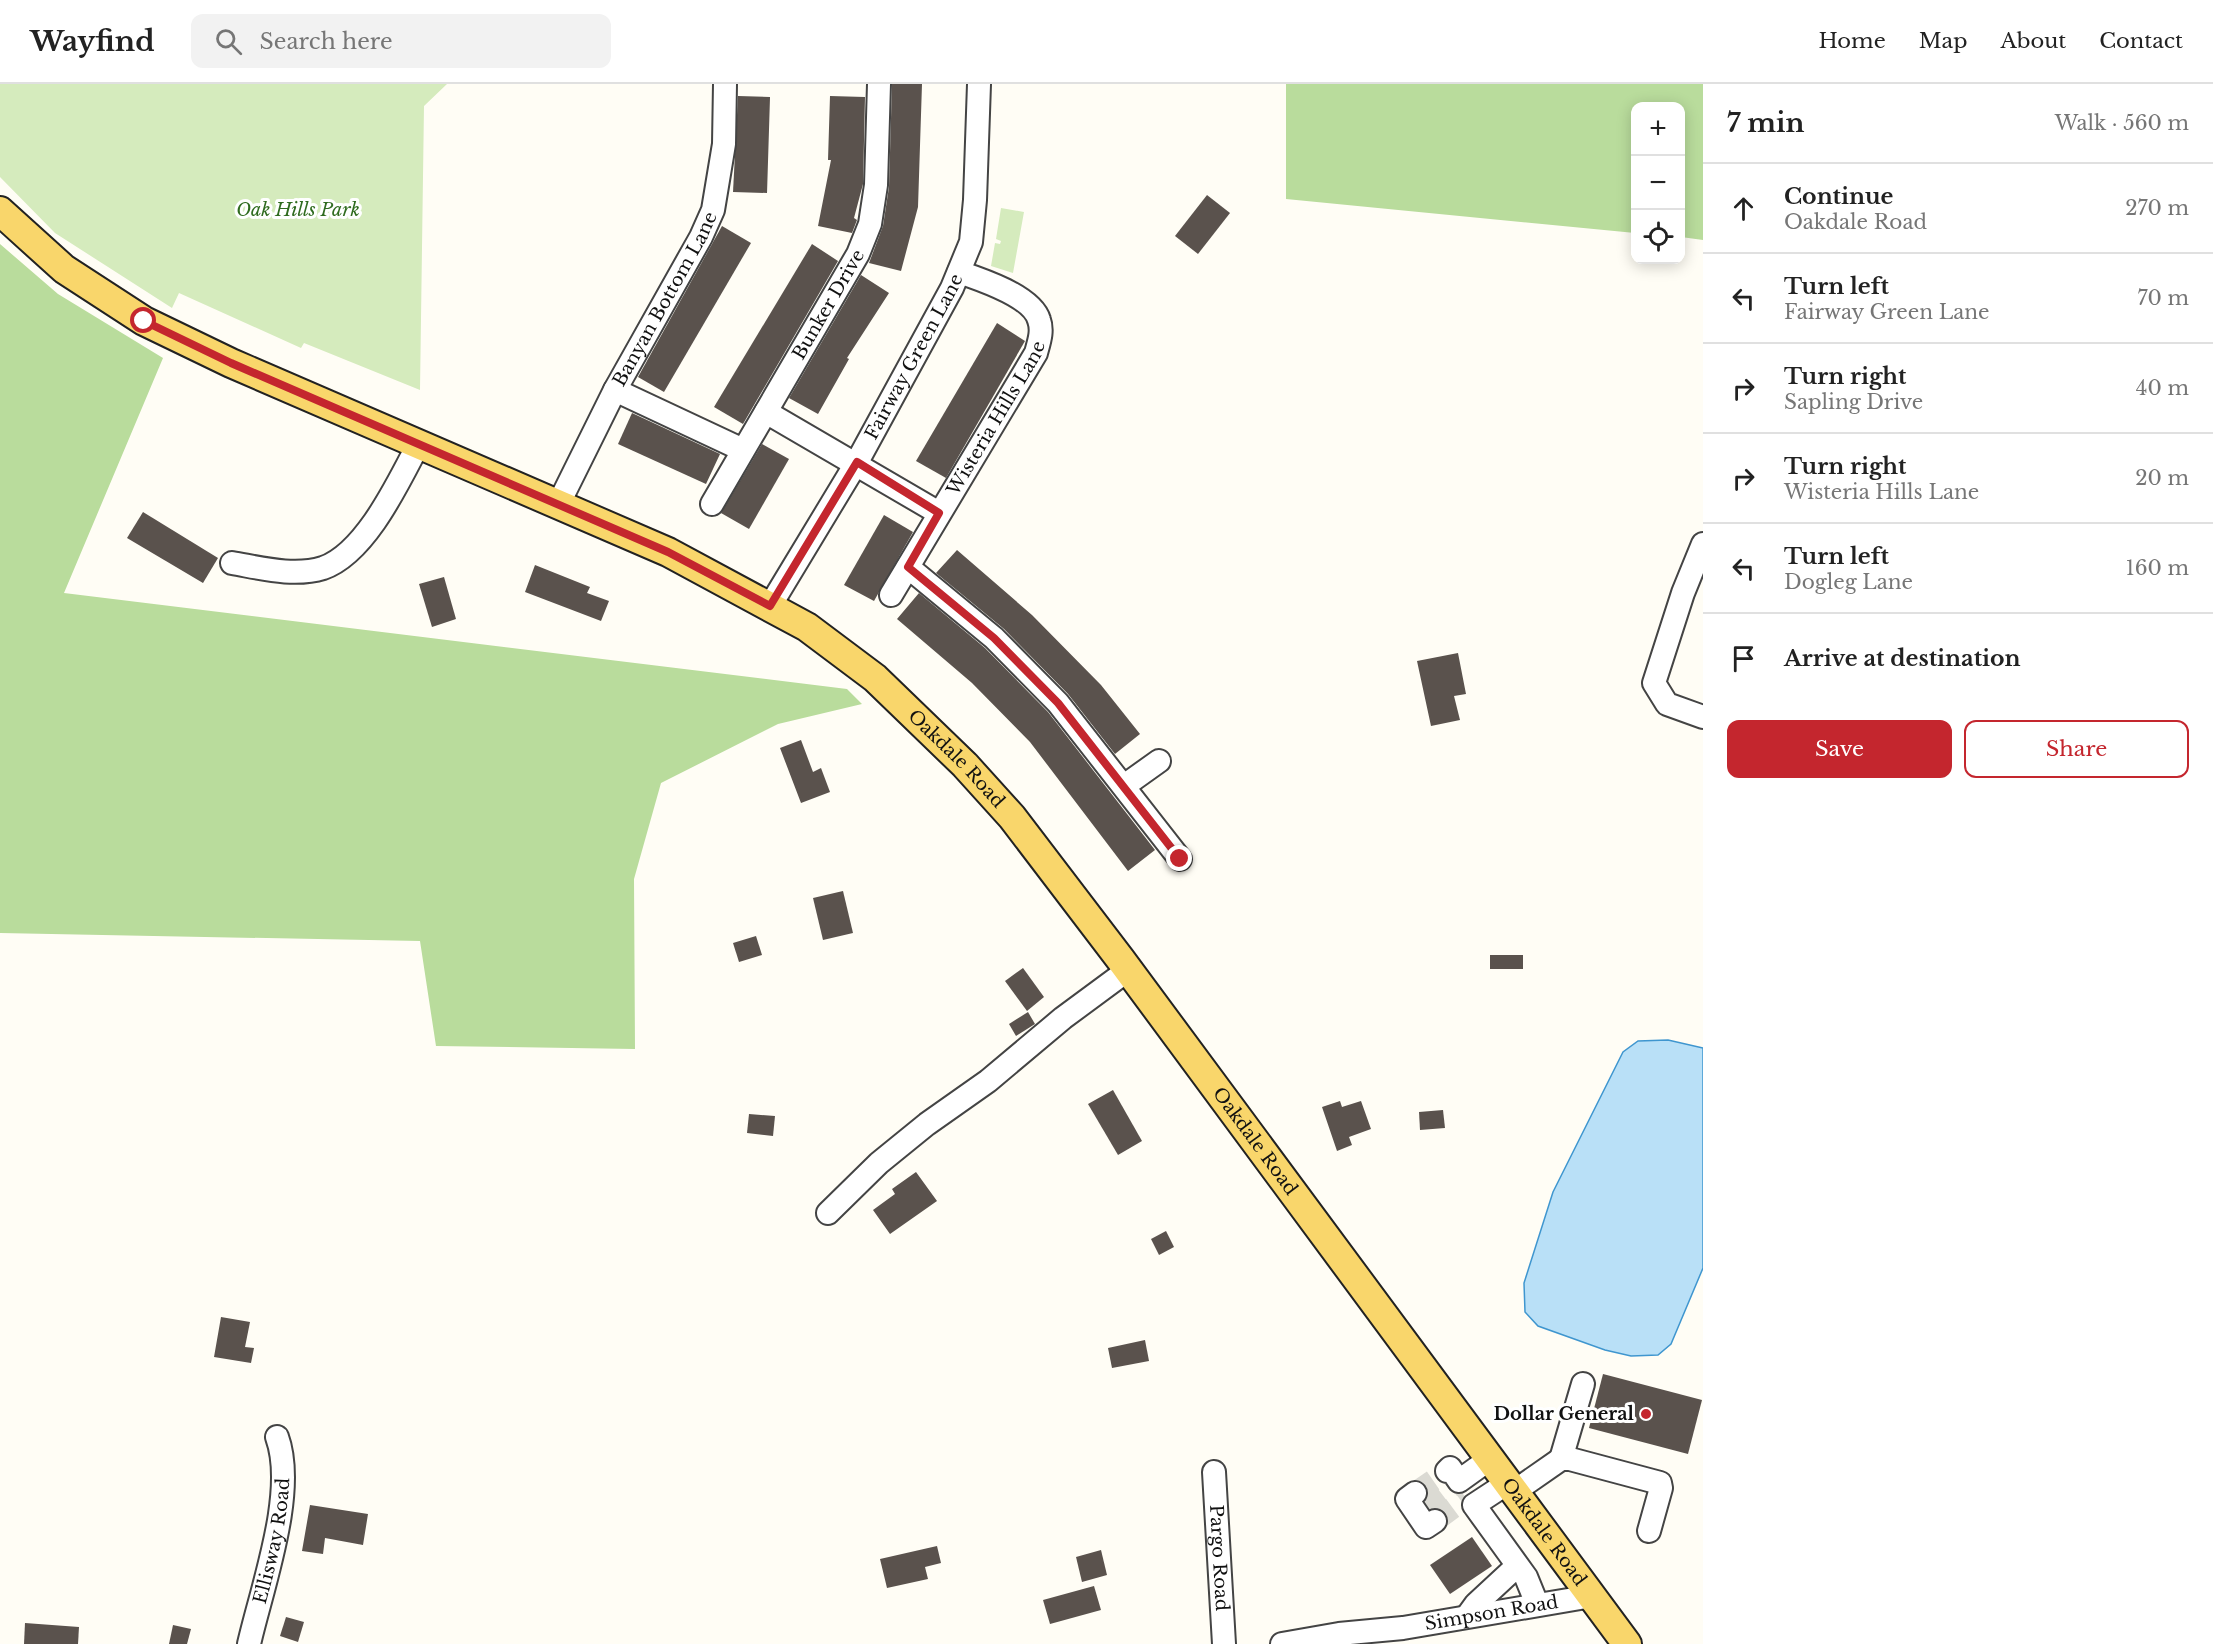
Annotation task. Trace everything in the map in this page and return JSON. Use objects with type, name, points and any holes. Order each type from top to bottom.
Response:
[{"type":"main road","name":"Oakdale Road","points":[[0,210],[64,268],[144,321],[231,363],[668,552],[807,627],[875,678],[965,765],[1012,817],[1512,1486],[1627,1644]]},
{"type":"street","name":"Banyan Bottom Lane","points":[[559,503],[615,390],[701,237],[713,210],[724,144],[725,84]]},
{"type":"street","name":"Bunker Drive","points":[[712,504],[858,254],[870,224],[876,185],[879,84]]},
{"type":"street","name":"Fairway Green Lane","points":[[770,606],[857,462],[959,272],[971,242],[980,84]]},
{"type":"street","name":"Wisteria Hills Lane","points":[[891,595],[1036,352],[1041,335],[1039,320],[1032,308],[985,281],[959,272]]},
{"type":"street","points":[[615,390],[744,450]]},
{"type":"street","points":[[766,412],[857,462],[939,513]]},
{"type":"street","points":[[232,563],[285,572],[323,568],[345,554],[383,511],[419,443]]},
{"type":"street","points":[[1703,544],[1683,593],[1654,683],[1667,704],[1703,717]]},
{"type":"street","points":[[908,567],[1002,646],[1058,703],[1180,859]]},
{"type":"street","points":[[1124,786],[1159,761]]},
{"type":"street","points":[[828,1213],[879,1163],[927,1124],[988,1081],[1063,1018],[1128,970]]},
{"type":"street","points":[[1561,1459],[1583,1384]]},
{"type":"street","name":"Ellisway Road","points":[[249,1644],[280,1512],[284,1458],[277,1437]]},
{"type":"street","points":[[1462,1489],[1491,1458]]},
{"type":"street","points":[[1462,1489],[1512,1486],[1561,1459],[1570,1459],[1660,1483],[1661,1488],[1649,1531]]},
{"type":"street","name":"Pargo Road","points":[[1214,1472],[1224,1644]]},
{"type":"street","points":[[1462,1489],[1517,1566],[1537,1604]]},
{"type":"street","points":[[1468,1615],[1476,1604],[1517,1566]]},
{"type":"street","name":"Simpson Road","points":[[1282,1644],[1339,1634],[1403,1628],[1468,1615],[1592,1596]]},
{"type":"green space","name":"Oak Hills Park","points":[[0,84],[447,84],[424,106],[420,390],[304,343],[301,348],[179,293],[172,308],[55,233],[0,177]]},
{"type":"green space","points":[[1286,84],[1703,84],[1703,240],[1685,238],[1685,102],[1631,102],[1631,233],[1286,199]]},
{"type":"green space","points":[[1001,208],[1024,212],[1013,273],[991,266],[995,243],[1000,244],[1001,241],[996,239]]},
{"type":"green space","points":[[0,244],[58,294],[163,358],[64,593],[847,689],[862,704],[778,724],[661,783],[634,879],[635,1049],[436,1046],[420,941],[0,933]]},
{"type":"water","points":[[1668,1040],[1703,1048],[1703,1268],[1671,1344],[1658,1355],[1631,1356],[1605,1350],[1538,1326],[1525,1312],[1524,1283],[1553,1192],[1623,1052],[1638,1041]]},
{"type":"building","points":[[892,84],[922,84],[918,207],[901,271],[869,263],[883,226],[889,187]]},
{"type":"building","points":[[738,96],[770,97],[767,193],[733,192]]},
{"type":"building","points":[[830,96],[865,97],[863,184],[854,218],[857,220],[852,233],[818,226],[831,160],[828,160]]},
{"type":"building","points":[[1207,195],[1230,213],[1198,254],[1175,236]]},
{"type":"building","points":[[722,226],[751,243],[664,392],[638,377]]},
{"type":"building","points":[[812,244],[838,261],[743,424],[714,407]]},
{"type":"building","points":[[861,275],[889,293],[847,358],[849,359],[818,414],[789,398]]},
{"type":"building","points":[[997,323],[1025,341],[946,478],[916,461]]},
{"type":"building","points":[[632,413],[720,454],[706,484],[618,444]]},
{"type":"building","points":[[762,444],[789,459],[749,529],[721,513]]},
{"type":"building","points":[[143,512],[218,558],[203,583],[127,538]]},
{"type":"building","points":[[884,515],[913,532],[874,601],[844,585]]},
{"type":"building","points":[[957,550],[1032,615],[1101,685],[1140,734],[1115,754],[1068,694],[1004,629],[936,573]]},
{"type":"building","points":[[535,565],[590,587],[587,593],[609,601],[601,621],[525,592]]},
{"type":"building","points":[[444,577],[456,619],[432,627],[419,584]]},
{"type":"building","points":[[919,593],[985,648],[1048,712],[1155,850],[1128,871],[1030,742],[972,683],[897,619]]},
{"type":"building","points":[[1458,653],[1466,694],[1454,696],[1460,720],[1431,726],[1417,661]]},
{"type":"building","points":[[801,740],[813,772],[821,768],[830,792],[801,803],[780,748]]},
{"type":"building","points":[[843,891],[853,933],[823,940],[813,898]]},
{"type":"building","points":[[756,936],[762,955],[739,962],[733,943]]},
{"type":"building","points":[[1490,955],[1523,955],[1523,969],[1490,969]]},
{"type":"building","points":[[1023,968],[1044,997],[1027,1011],[1005,981]]},
{"type":"building","points":[[1028,1012],[1035,1024],[1016,1036],[1009,1024]]},
{"type":"building","points":[[1113,1090],[1142,1141],[1118,1155],[1088,1104]]},
{"type":"building","points":[[1340,1101],[1342,1107],[1361,1101],[1371,1129],[1349,1137],[1352,1145],[1337,1151],[1322,1107]]},
{"type":"building","points":[[1443,1110],[1445,1128],[1420,1130],[1419,1112]]},
{"type":"building","points":[[749,1114],[775,1116],[773,1136],[747,1133]]},
{"type":"building","points":[[916,1172],[937,1201],[890,1234],[873,1210],[895,1194],[892,1189]]},
{"type":"building","points":[[1166,1231],[1174,1247],[1159,1255],[1151,1239]]},
{"type":"building","points":[[221,1317],[250,1322],[245,1347],[254,1348],[251,1363],[214,1357]]},
{"type":"building","points":[[1145,1340],[1149,1361],[1112,1368],[1108,1348]]},
{"type":"building","name":"Dollar General","points":[[1603,1374],[1702,1400],[1688,1454],[1589,1428]]},
{"type":"building","points":[[310,1505],[368,1514],[363,1545],[325,1538],[323,1554],[302,1551]]},
{"type":"building","points":[[1472,1537],[1492,1566],[1450,1594],[1430,1565]]},
{"type":"building","points":[[937,1546],[941,1563],[925,1567],[928,1579],[887,1588],[880,1559]]},
{"type":"building","points":[[1101,1550],[1107,1575],[1082,1582],[1076,1557]]},
{"type":"building","points":[[1094,1586],[1101,1610],[1050,1624],[1043,1600]]},
{"type":"building","points":[[286,1617],[304,1622],[298,1642],[280,1636]]},
{"type":"building","points":[[25,1623],[79,1627],[78,1644],[24,1644]]},
{"type":"building","points":[[173,1625],[191,1629],[187,1644],[169,1644]]},
{"type":"tunnel","points":[[1415,1493],[1447,1471]]},
{"type":"tunnel","points":[[1424,1507],[1456,1483]]},
{"type":"tunnel","points":[[1435,1521],[1466,1498]]},
{"type":"place","name":"Dollar General","points":[[1646,1414]]},
{"type":"route","points":[[144,321],[231,363],[668,552],[770,606],[857,462],[939,513],[908,567],[994,638],[1058,703],[1180,859]]}]
